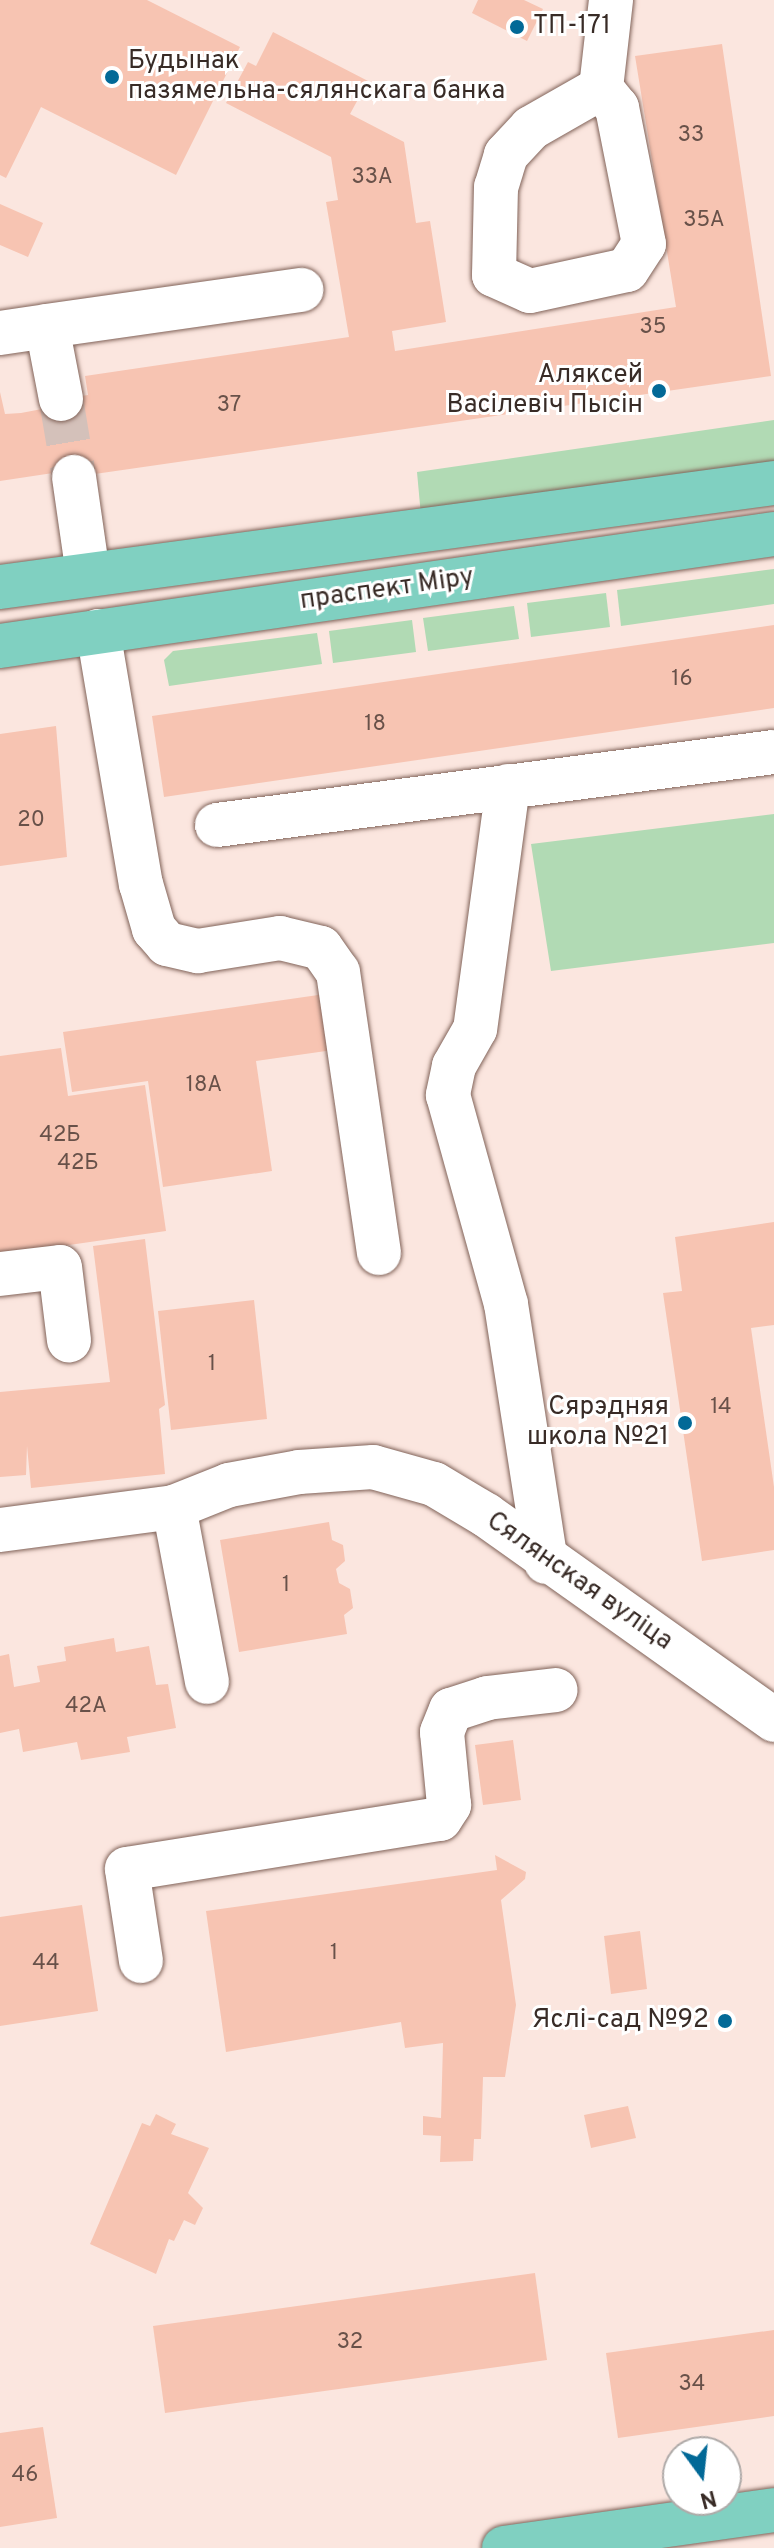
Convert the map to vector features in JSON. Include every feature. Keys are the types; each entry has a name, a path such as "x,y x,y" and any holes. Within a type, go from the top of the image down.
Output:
{"main road":[{"name":"праспект Міру","path":"0,587 774,483"},
{"name":"праспект Міру","path":"0,646 774,534"},
{"path":"504,2548 599,2542 774,2510"}],"lane":[{"path":"601,88 531,128 506,155 496,187 494,275 530,291 627,270 644,244 617,108 601,88 611,0"},
{"path":"0,333 301,290"},
{"path":"47,326 61,399"},
{"path":"74,477 88,574"},
{"path":"98,631 141,884 154,929 167,944 198,951 280,938 321,948 338,972 379,1253"},
{"path":"217,825 774,752"},
{"path":"508,786 475,1029 454,1066 448,1095 506,1304 546,1562"},
{"path":"0,1274 60,1267 69,1340"},
{"name":"Сялянская вуліца","path":"174,1507 229,1485 373,1467 434,1484 486,1515 546,1562 774,1720"},
{"path":"0,1530 174,1507 207,1682"},
{"path":"141,1961 127,1869 440,1819 449,1805 442,1732 451,1710 487,1698 556,1690"}],"green space":[{"path":"774,420 774,466 421,516 417,472"},
{"path":"774,569 774,604 621,626 617,590"},
{"path":"606,593 610,627 531,637 527,603"},
{"path":"514,606 519,639 428,651 423,618"},
{"path":"412,620 416,652 333,663 329,631"},
{"path":"317,633 322,664 169,686 164,660 173,651"},
{"path":"774,814 774,943 551,971 531,844"}],"building":[{"name":"Будынак пазямельна-сялянскага банка","path":"0,0 147,0 240,47 176,175 41,107 6,178 0,175"},
{"name":"ТП-171","path":"478,0 524,0 543,9 527,41 472,13"},
{"path":"273,32 368,81 350,114 404,142 416,223 430,221 446,322 392,331 395,351 676,307 635,56 722,44 771,376 54,480 53,473 0,481 0,392 5,414 21,413 42,409 41,402 88,395 85,376 349,337 326,202 338,200 331,157 226,103 248,62 256,66"},
{"path":"0,204 43,223 28,257 0,245"},
{"path":"774,625 774,708 164,797 152,716"},
{"path":"56,726 67,857 0,866 0,734"},
{"path":"325,994 333,1050 256,1061 272,1171 163,1187 148,1081 72,1092 63,1032"},
{"path":"61,1048 68,1096 145,1085 166,1231 0,1255 0,1056"},
{"path":"774,1222 774,1325 751,1328 774,1487 774,1550 702,1561 663,1293 682,1291 675,1237"},
{"path":"145,1239 165,1405 159,1409 165,1474 31,1488 27,1446 26,1475 0,1477 0,1392 110,1382 93,1246"},
{"path":"254,1300 267,1419 171,1430 158,1311"},
{"path":"329,1522 332,1540 343,1545 345,1561 336,1569 339,1583 350,1589 353,1608 344,1615 347,1634 239,1652 220,1540"},
{"path":"114,1638 116,1652 149,1646 156,1685 168,1684 176,1728 127,1737 130,1752 81,1760 77,1742 23,1752 19,1729 0,1733 0,1656 9,1654 14,1687 40,1682 37,1666 66,1661 64,1647"},
{"path":"513,1740 521,1800 483,1805 475,1745"},
{"path":"495,1855 526,1872 525,1879 501,1900 516,2005 505,2077 483,2077 481,2139 474,2139 473,2161 440,2162 441,2136 423,2135 423,2116 441,2118 443,2043 405,2048 401,2022 226,2052 206,1911 497,1870"},
{"path":"82,1905 98,2011 0,2026 0,1917"},
{"path":"640,1931 647,1989 611,1994 604,1936"},
{"path":"628,2106 636,2138 591,2148 584,2115"},
{"path":"156,2114 176,2124 171,2134 209,2148 188,2193 203,2208 195,2225 184,2220 174,2241 169,2239 156,2274 90,2244 142,2123 150,2126"},
{"path":"535,2273 547,2360 165,2413 153,2326"},
{"path":"774,2330 774,2416 618,2438 606,2353"},
{"path":"43,2427 57,2518 0,2527 0,2433"}],"tunnel":[{"path":"61,399 74,477"}],"place":[{"name":"ТП-171","path":"517,27"},
{"name":"Будынак пазямельна-сялянскага банка","path":"112,77"},
{"name":"Аляксей Васілевіч Пысін","path":"659,391"},
{"name":"Сярэдняя школа №21","path":"685,1423"},
{"name":"Яслі-сад №92","path":"725,2021"}]}
